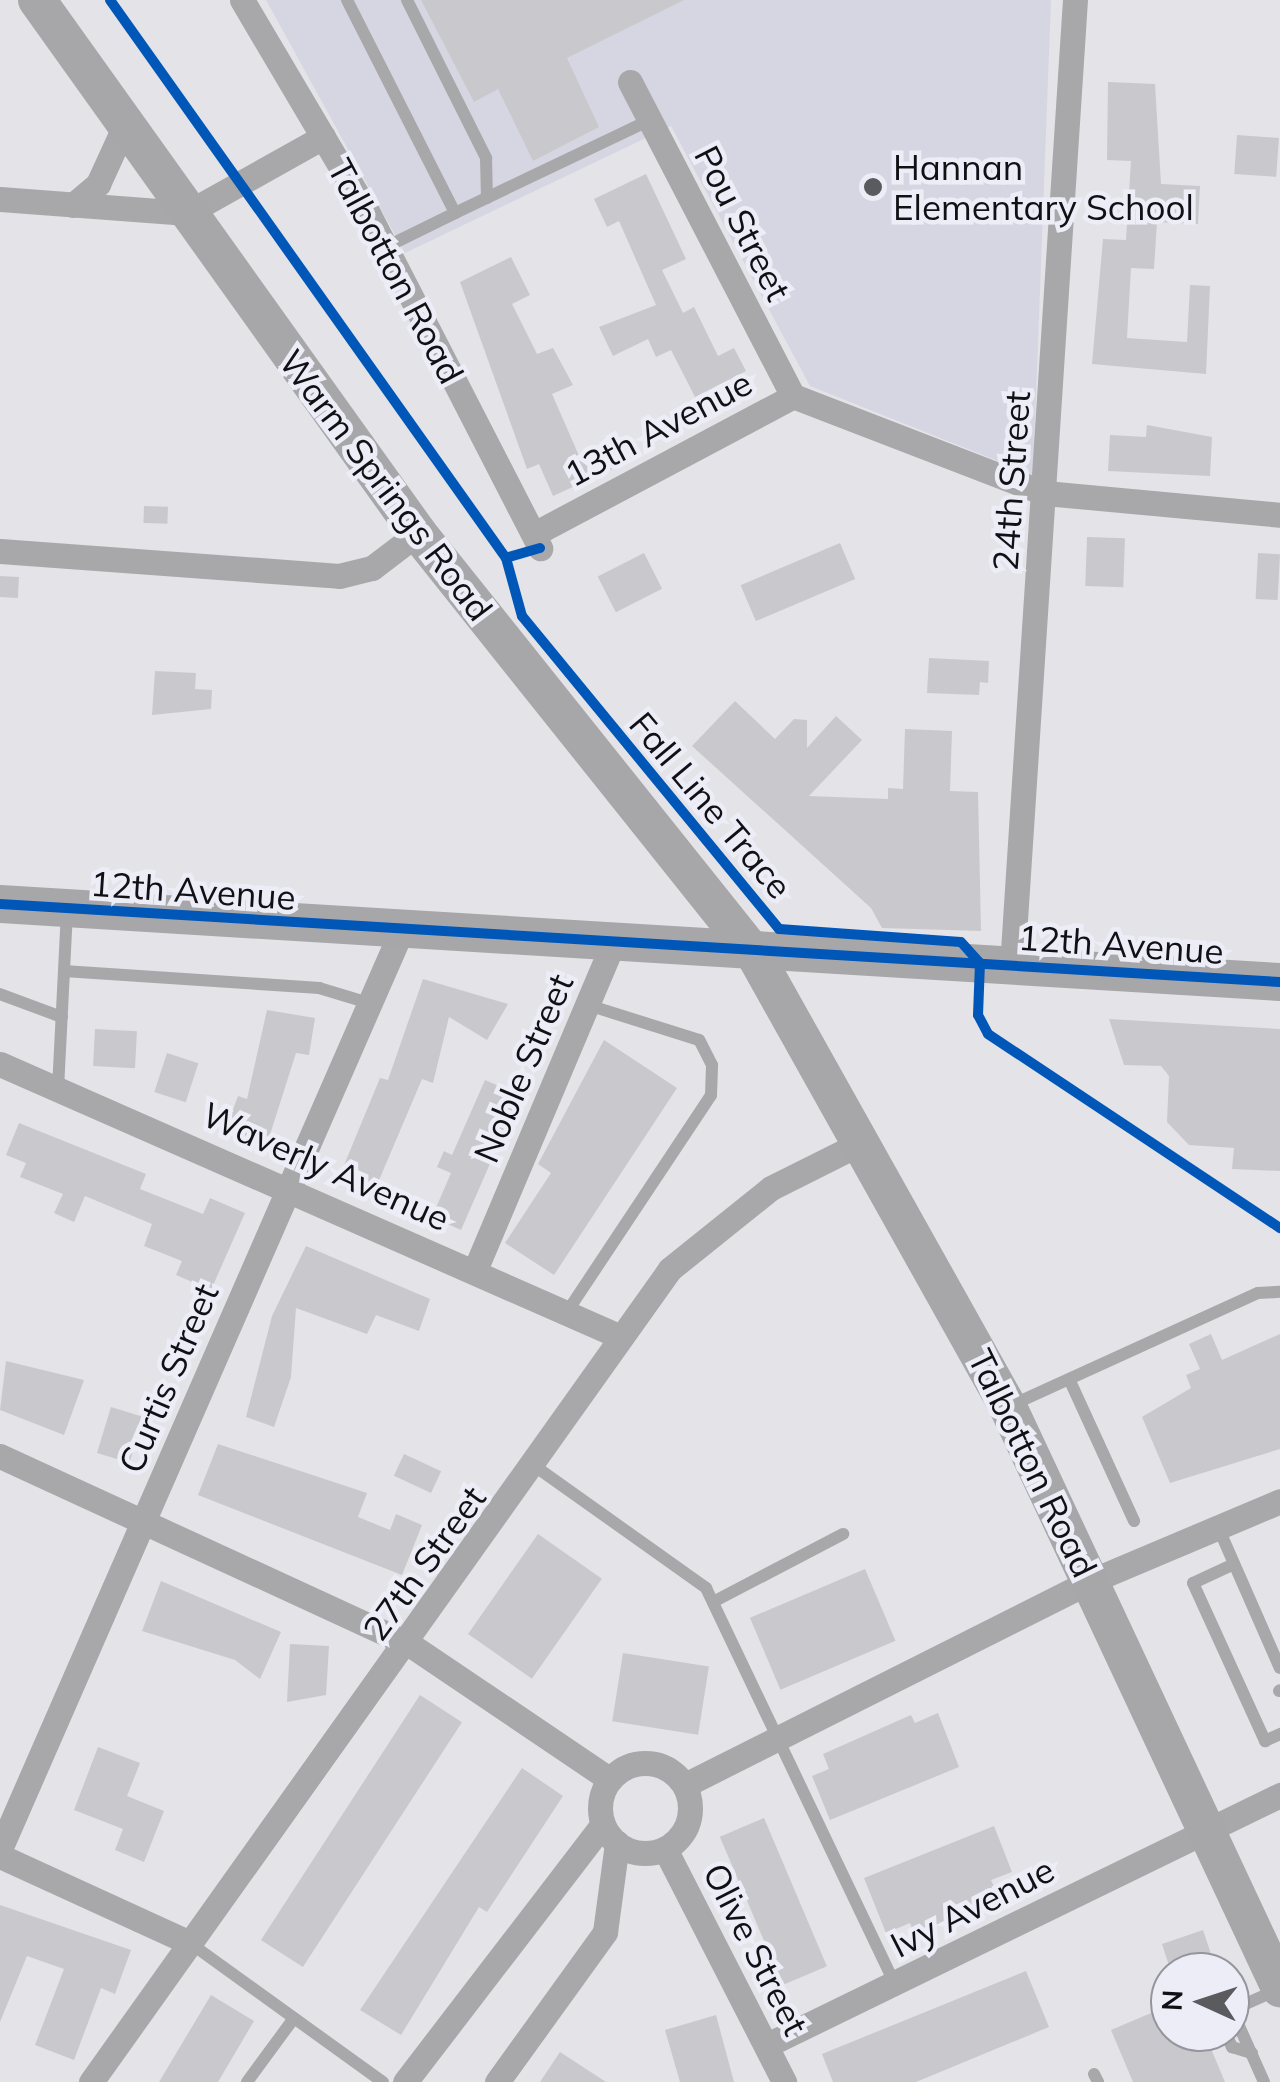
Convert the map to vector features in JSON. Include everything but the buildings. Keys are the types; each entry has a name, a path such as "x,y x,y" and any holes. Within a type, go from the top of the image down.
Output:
{"main road":[{"name":"Warm Springs Road","path":"37,0 418,533 755,954"},
{"name":"12th Avenue","path":"0,904 611,948 1280,982"},
{"name":"Talbotton Road","path":"755,954 1008,1407 1280,1988"}],"street":[{"name":"Talbotton Road","path":"242,0 386,247 537,541"},
{"name":"24th Street","path":"1012,966 1046,492 1075,0"},
{"name":"Pou Street","path":"630,82 794,396"},
{"path":"73,205 98,184 125,125"},
{"path":"0,199 187,214 323,137"},
{"name":"13th Avenue","path":"537,541 794,396 1046,492 1280,515"},
{"path":"0,551 340,576 372,568 418,533"},
{"name":"Curtis Street","path":"0,1852 400,934"},
{"name":"Noble Street","path":"474,1270 611,948"},
{"name":"Waverly Avenue","path":"0,1064 290,1186 621,1338"},
{"name":"27th Street","path":"91,2082 536,1467 621,1338 702,1238 772,1188 863,1142"},
{"path":"0,1456 409,1644 609,1780"},
{"path":"609,1780 649,1762 685,1785 1091,1580 1280,1501"},
{"path":"497,2082 605,1932 609,1780"},
{"name":"Olive Street","path":"664,1849 686,1828 685,1785"},
{"name":"Ivy Avenue","path":"767,2045 1280,1794"},
{"path":"405,2082 610,1834"},
{"name":"Olive Street","path":"610,1834 664,1849 784,2082"},
{"path":"0,1852 190,1943"}],"lane":[{"path":"347,0 455,213"},
{"path":"407,0 486,158 487,198"},
{"path":"386,247 650,120"},
{"path":"58,1089 68,908"},
{"path":"64,970 319,988 370,1003"},
{"path":"0,994 62,1017"},
{"path":"567,1312 711,1095 712,1065 699,1040 588,1004"},
{"path":"1008,1407 1258,1293 1280,1292"},
{"path":"1070,1380 1134,1521"},
{"path":"536,1467 706,1588 895,1984"},
{"path":"1218,1527 1273,1662"},
{"path":"714,1602 843,1534"},
{"path":"1234,1564 1193,1583 1240,1674 1264,1741 1280,1734"},
{"path":"190,1943 383,2082"},
{"path":"1250,2002 1280,1988"},
{"path":"247,2082 294,2018"},
{"path":"1250,2049 1264,2082"}],"shaded area":[{"name":"Hannan Elementary School","path":"266,0 1051,0 1033,475 810,386 671,126 405,253"}],"cycle path":[{"path":"110,0 506,558"},
{"name":"Fall Line Trace","path":"540,548 506,558 522,616 779,929 961,942 980,963 978,1015 988,1034 1280,1228"},
{"path":"0,904 1280,982"}],"place":[{"name":"Hannan Elementary School","path":"873,187"}]}
